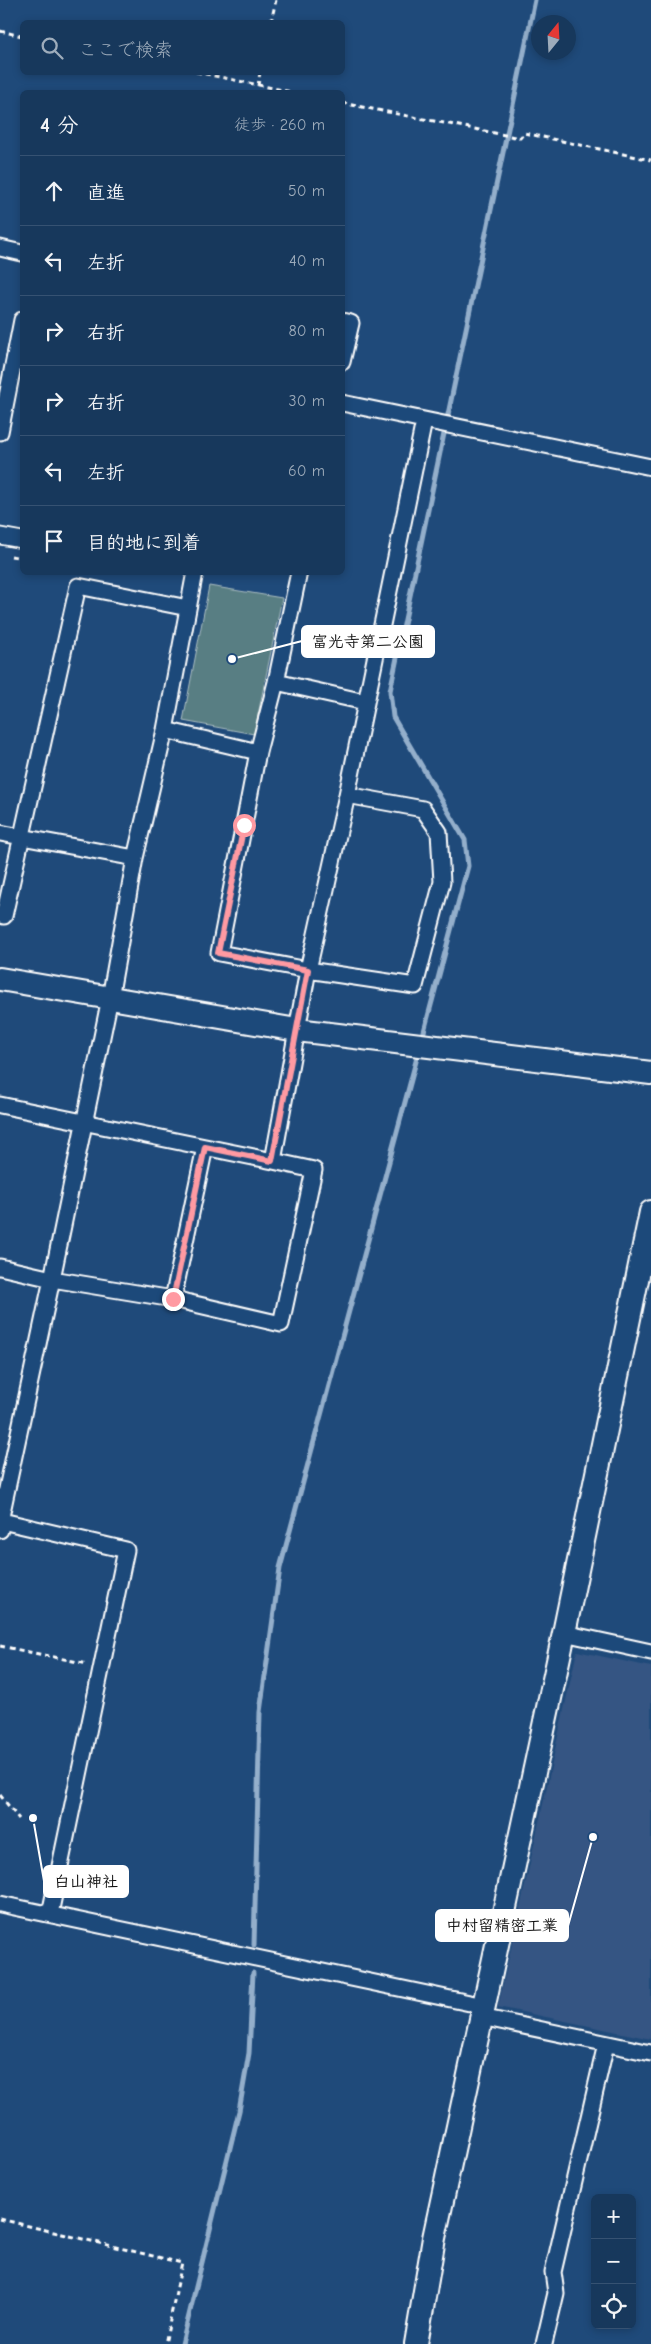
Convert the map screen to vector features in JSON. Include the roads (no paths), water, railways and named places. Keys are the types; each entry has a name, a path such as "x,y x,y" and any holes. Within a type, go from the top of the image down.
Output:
{"street":[{"path":"0,248 20,253"},
{"path":"345,322 351,323 345,349"},
{"path":"0,432 20,330"},
{"path":"345,404 651,467"},
{"path":"272,1161 308,970 347,795 365,702 428,422"},
{"path":"0,536 20,540"},
{"path":"50,1914 126,1550 1,1519 110,998 136,858 165,730 194,575"},
{"path":"298,575 276,682 258,752 218,953 308,970 415,986 442,882 439,832 423,809 347,795"},
{"path":"0,916 4,916 23,837 78,586 188,608"},
{"path":"276,682 365,702"},
{"path":"165,730 258,752"},
{"path":"0,833 136,858"},
{"path":"0,979 297,1030 651,1073"},
{"path":"0,1105 314,1170 281,1324 173,1299 52,1279 0,1267"},
{"path":"173,1299 205,1147"},
{"path":"416,2344 434,2238 564,1633 651,1212"},
{"path":"564,1633 651,1652"},
{"path":"0,1904 483,2012 606,2044 651,2053"},
{"path":"544,2344 556,2293 553,2272 606,2044"}],"waterway":[{"path":"422,1039 468,866 465,840 393,717 390,691 535,0"},
{"path":"254,1945 260,1712 280,1568 419,1050"},
{"path":"182,2344 239,2111 249,2053 253,1973"}],"place":[{"name":"富光寺第二公園","path":"232,659"},
{"name":"白山神社","path":"33,1818"},
{"name":"中村留精密工業","path":"593,1837"}]}
